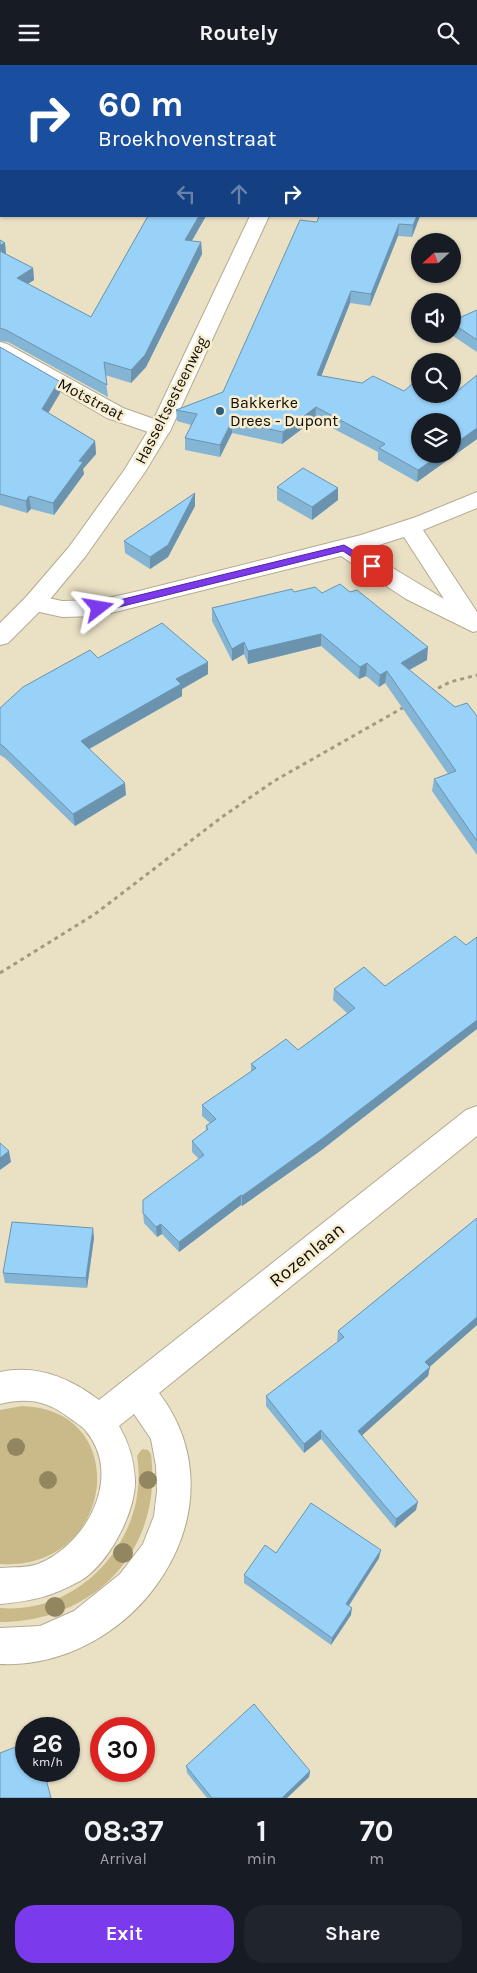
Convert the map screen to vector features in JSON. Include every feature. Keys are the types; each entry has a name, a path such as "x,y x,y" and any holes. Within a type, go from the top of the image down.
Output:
{"street":[{"name":"Hasseltsesteenweg","path":"0,637 34,603 77,552 108,511 160,429 260,217"},
{"name":"Motstraat","path":"0,348 115,413 160,429"},
{"path":"34,603 62,609 99,608 344,548 410,528 477,499"},
{"path":"410,528 475,627"},
{"path":"344,548 414,593 475,627"},
{"name":"Rozenlaan","path":"99,1421 477,1119"},
{"path":"0,1388 32,1386 57,1391 81,1403 99,1421 113,1447 119,1478 114,1508 100,1538 78,1563 49,1580 17,1588 0,1587"},
{"path":"0,1646 24,1646 52,1640 101,1613 124,1595 140,1577 164,1540 174,1505 174,1477 169,1441 155,1414 137,1391"}],"path":[{"path":"425,696 450,682 477,675"},
{"path":"0,973 95,914 222,817 274,781 408,705"}],"shaded area":[{"path":"22,1406 58,1414 82,1433 95,1459 96,1489 87,1518 68,1543 39,1560 0,1564 0,1410"},
{"path":"142,1449 148,1450 151,1454 152,1488 146,1520 134,1549 116,1574 93,1594 65,1609 34,1619 0,1622 0,1608 30,1607 58,1598 83,1584 105,1564 121,1541 133,1514 138,1485 137,1456"}],"building":[{"path":"147,217 198,217 185,240 201,242 145,355 131,370 104,362 107,385 0,328 0,251 33,268 17,278 91,317"},
{"path":"319,217 417,217 413,225 399,224 371,294 351,291 317,375 362,383 373,376 404,391 411,385 411,403 461,403 461,388 477,375 477,428 461,440 461,413 411,413 411,463 428,463 418,470 379,448 385,444 316,407 283,432 232,421 220,445 185,438 197,414 176,410 223,392 300,220 317,222"},
{"path":"477,310 477,340 461,329 461,317"},
{"path":"0,347 59,381 42,409 95,441 79,461 83,462 53,503 29,496 26,501 0,494"},
{"path":"303,468 338,488 312,507 277,487"},
{"path":"195,493 168,545 150,557 124,541"},
{"path":"340,584 350,592 357,590 428,647 401,663 455,707 467,703 477,716 477,841 434,779 456,771 387,671 380,675 367,663 360,667 321,634 248,651 244,642 232,649 212,608 292,589 294,592 315,587 322,593"},
{"path":"162,623 208,662 176,679 181,684 81,741 125,783 73,814 0,744 0,708 23,687 90,650 98,658"},
{"path":"455,936 466,945 477,937 477,1020 323,1138 241,1195 179,1242 161,1224 156,1227 143,1213 143,1200 204,1155 192,1141 208,1129 206,1126 216,1119 202,1105 256,1068 251,1064 286,1039 298,1050 355,1008 334,989 364,967 385,986"},
{"path":"0,1143 9,1151 0,1158"},
{"path":"477,1218 477,1317 425,1362 430,1367 358,1431 418,1502 396,1519 321,1430 304,1444 266,1396 344,1337 338,1331"},
{"path":"12,1222 93,1228 86,1278 3,1273"},
{"path":"311,1503 381,1550 346,1604 352,1608 332,1638 244,1575 265,1545 276,1553"},
{"path":"254,1704 310,1771 282,1798 212,1798 186,1766"},
{"path":"15,1747 15,1782 47,1782 51,1798 0,1798 0,1753"}],"place":[{"name":"Bakkerke Drees - Dupont","path":"220,411"}],"route":[{"path":"99,608 344,548 372,566"}]}
